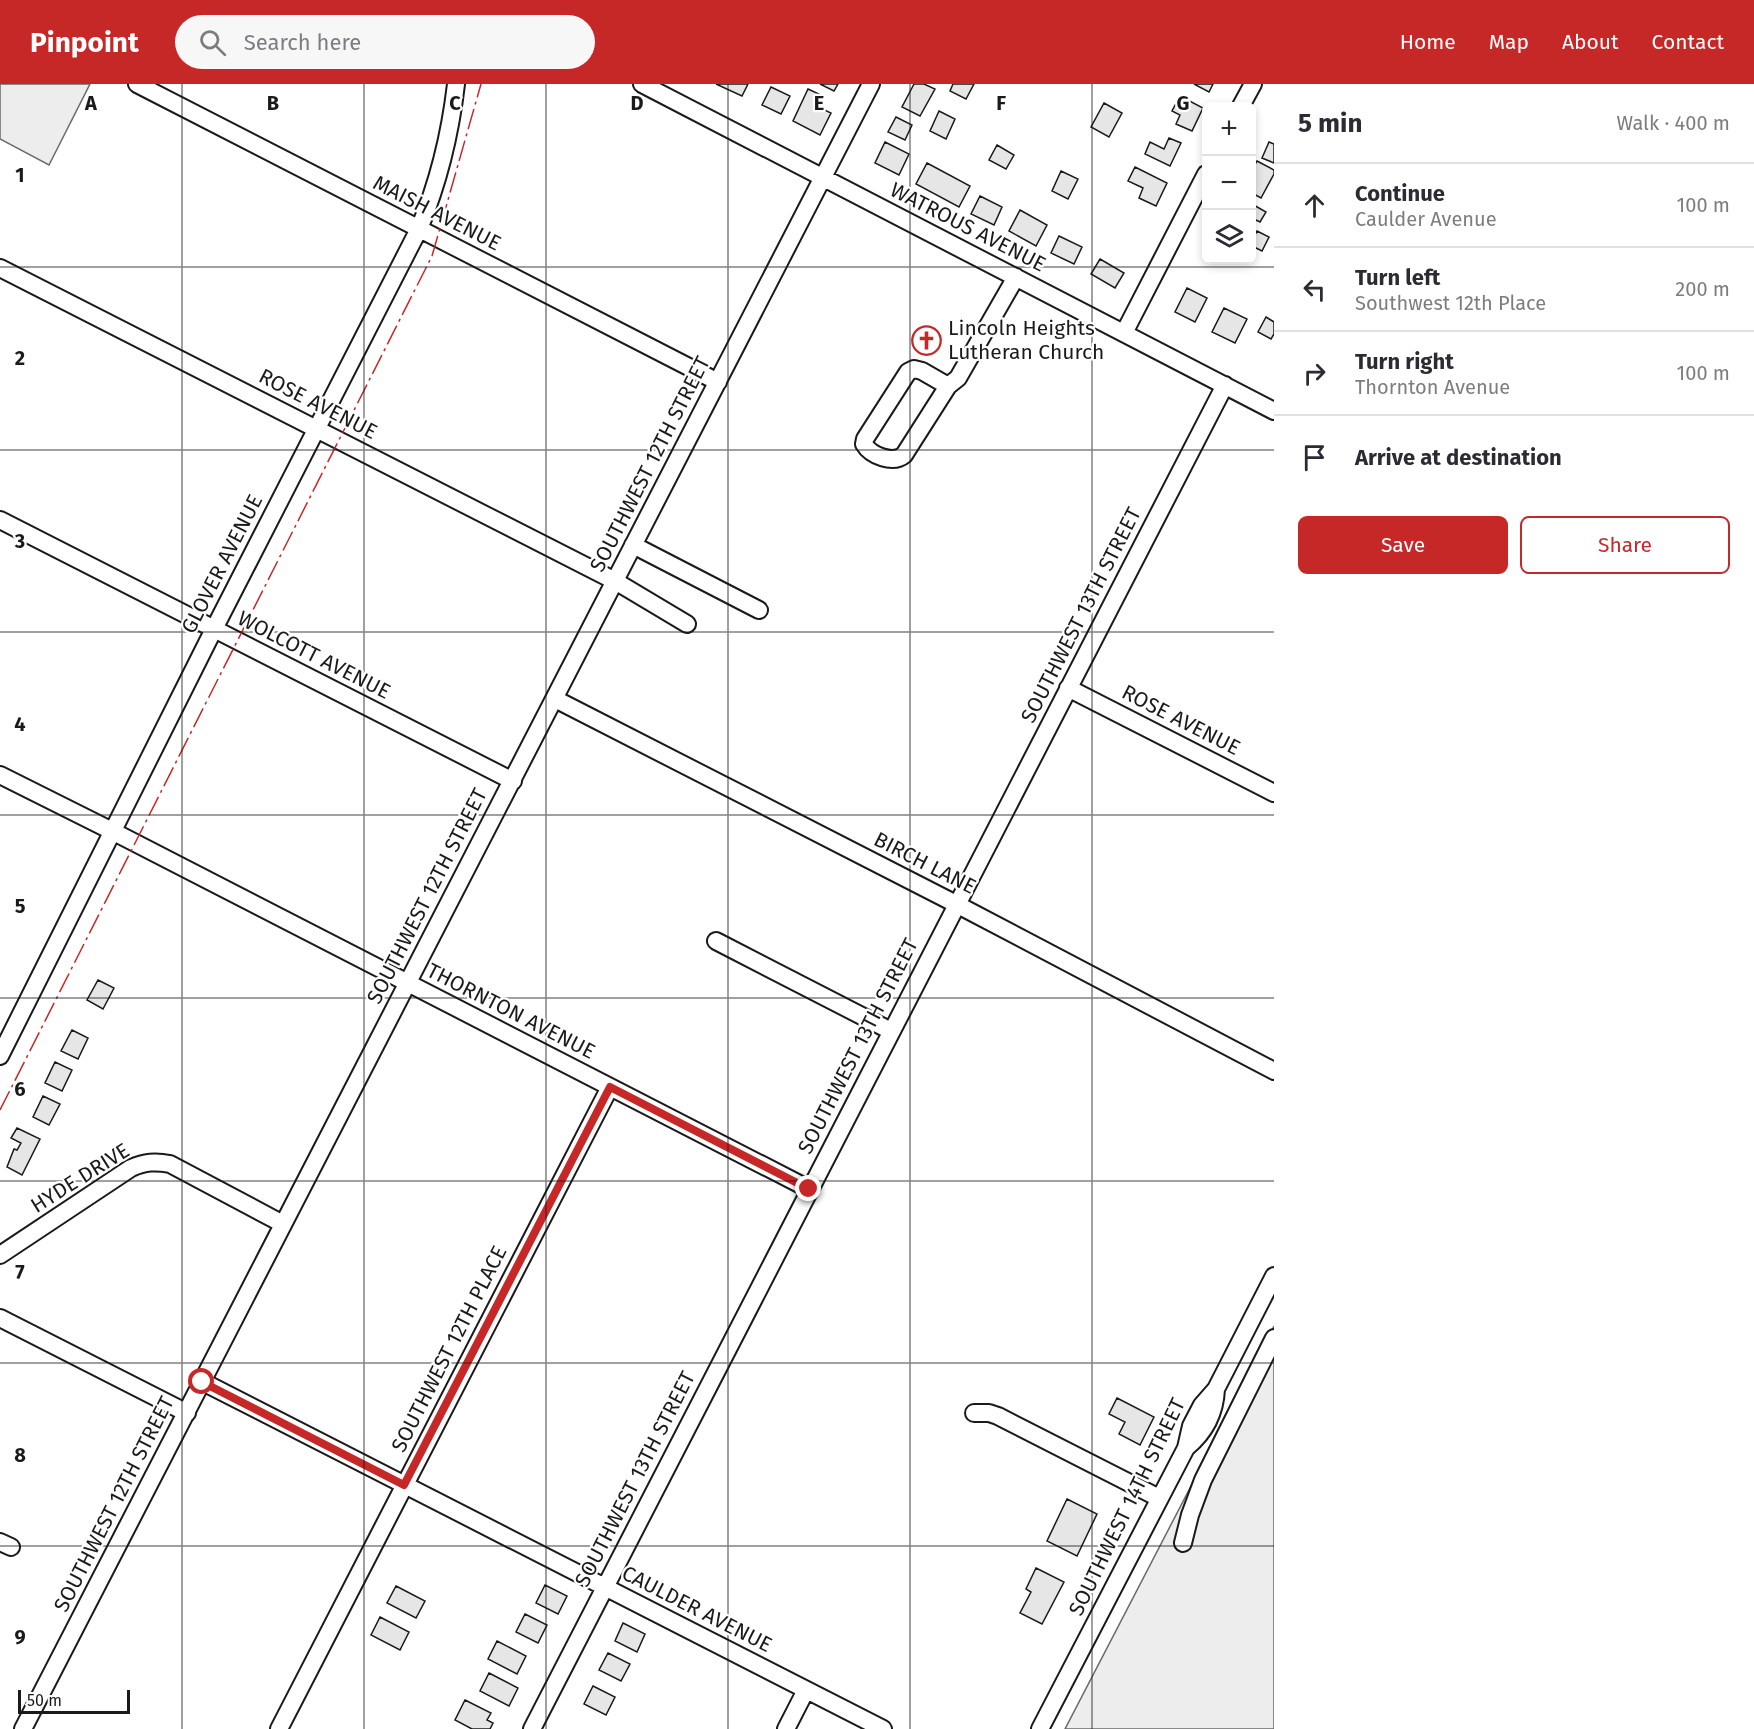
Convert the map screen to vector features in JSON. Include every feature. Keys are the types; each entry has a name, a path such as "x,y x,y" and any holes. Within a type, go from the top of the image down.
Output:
{"street":[{"name":"MAISH AVENUE","path":"137,84 718,382"},
{"name":"GLOVER AVENUE","path":"0,1056 214,629 419,229 435,191 448,142 456,84"},
{"name":"WATROUS AVENUE","path":"642,84 1274,411"},
{"name":"SOUTHWEST 12TH STREET","path":"23,1729 871,84"},
{"path":"1243,102 1253,84"},
{"path":"1124,333 1202,182"},
{"name":"ROSE AVENUE","path":"0,268 615,581 687,624"},
{"path":"948,386 922,371 914,369 908,372 865,439 864,444 867,449 891,460 898,460 904,455 948,386 958,378 1016,277"},
{"name":"SOUTHWEST 13TH STREET","path":"532,1729 1225,385"},
{"name":"WOLCOTT AVENUE","path":"0,520 513,781"},
{"path":"633,545 759,610"},
{"name":"ROSE AVENUE","path":"1068,688 1274,793"},
{"name":"BIRCH LANE","path":"555,699 956,904 1274,1071"},
{"name":"THORNTON AVENUE","path":"0,775 809,1189"},
{"path":"716,941 891,1031"},
{"name":"SOUTHWEST 12TH PLACE","path":"279,1729 610,1087"},
{"name":"HYDE DRIVE","path":"0,1256 143,1162 157,1161 170,1164 283,1224"},
{"name":"SOUTHWEST 14TH STREET","path":"1040,1729 1186,1448 1191,1426 1202,1405 1216,1389 1274,1276"},
{"path":"0,1318 187,1413"},
{"path":"1183,1543 1190,1515 1203,1480 1274,1338"},
{"name":"CAULDER AVENUE","path":"202,1382 883,1729"},
{"path":"974,1413 989,1413 998,1416 1159,1498"},
{"path":"786,1729 806,1690"}],"shaded area":[{"path":"0,84 90,84 49,165 0,139"},
{"path":"1274,1326 1274,1729 1065,1729"}],"building":[{"path":"716,84 748,84 742,96"},
{"path":"820,84 838,84 834,91"},
{"path":"914,84 924,84 935,89 920,116 902,107"},
{"path":"953,84 974,84 966,99 950,91"},
{"path":"1194,84 1213,84 1209,92"},
{"path":"771,87 790,96 781,114 762,105"},
{"path":"808,89 819,94 814,105 831,113 820,135 793,121"},
{"path":"1180,96 1202,107 1192,131 1176,124 1180,115 1172,111"},
{"path":"1104,103 1122,113 1109,137 1091,127"},
{"path":"939,111 955,119 946,139 930,131"},
{"path":"896,117 912,125 905,140 888,132"},
{"path":"1169,138 1181,143 1170,166 1145,154 1150,142 1164,149"},
{"path":"885,142 909,154 899,175 875,163"},
{"path":"1269,142 1274,144 1274,163 1262,158"},
{"path":"997,145 1014,155 1006,169 989,160"},
{"path":"1257,161 1274,170 1261,198 1256,195"},
{"path":"927,163 970,186 959,207 916,184"},
{"path":"1135,167 1167,183 1156,206 1139,198 1143,188 1128,181"},
{"path":"1061,171 1078,179 1068,199 1052,191"},
{"path":"980,196 1002,207 994,225 971,214"},
{"path":"1256,206 1266,212 1260,222 1256,220"},
{"path":"1020,210 1047,225 1036,246 1009,231"},
{"path":"1257,231 1269,237 1262,251 1256,248"},
{"path":"1059,236 1082,247 1074,264 1051,253"},
{"path":"1100,259 1124,273 1115,288 1091,274"},
{"path":"1187,288 1207,298 1195,322 1175,312"},
{"path":"1224,308 1247,319 1235,343 1212,332"},
{"path":"1266,317 1274,322 1274,334 1271,339 1258,332"},
{"path":"98,980 114,988 103,1009 87,1000"},
{"path":"72,1030 88,1038 78,1059 61,1051"},
{"path":"55,1062 72,1070 62,1091 45,1083"},
{"path":"43,1096 60,1104 49,1125 33,1117"},
{"path":"17,1128 40,1139 22,1175 7,1167 14,1149 17,1150 21,1143 11,1138"},
{"path":"1117,1398 1154,1417 1140,1445 1119,1434 1125,1422 1109,1414"},
{"path":"1067,1499 1097,1514 1077,1556 1047,1541"},
{"path":"1036,1568 1064,1582 1042,1624 1020,1613 1031,1592 1026,1589"},
{"path":"545,1585 567,1596 558,1614 536,1603"},
{"path":"396,1586 425,1601 416,1618 387,1603"},
{"path":"525,1614 547,1625 538,1643 516,1632"},
{"path":"380,1617 409,1632 400,1650 371,1635"},
{"path":"623,1623 645,1634 637,1652 615,1641"},
{"path":"497,1641 526,1656 517,1674 488,1659"},
{"path":"608,1653 630,1664 621,1681 599,1670"},
{"path":"489,1673 518,1688 509,1706 480,1691"},
{"path":"593,1686 615,1697 606,1715 584,1704"},
{"path":"465,1700 491,1713 487,1720 493,1723 490,1729 472,1729 455,1720"}],"power":[{"path":"0,1110 432,256 481,84"}],"place":[{"name":"Lincoln Heights Lutheran Church","path":"927,340"}],"route":[{"path":"202,1382 404,1485 610,1087 809,1189"}]}
